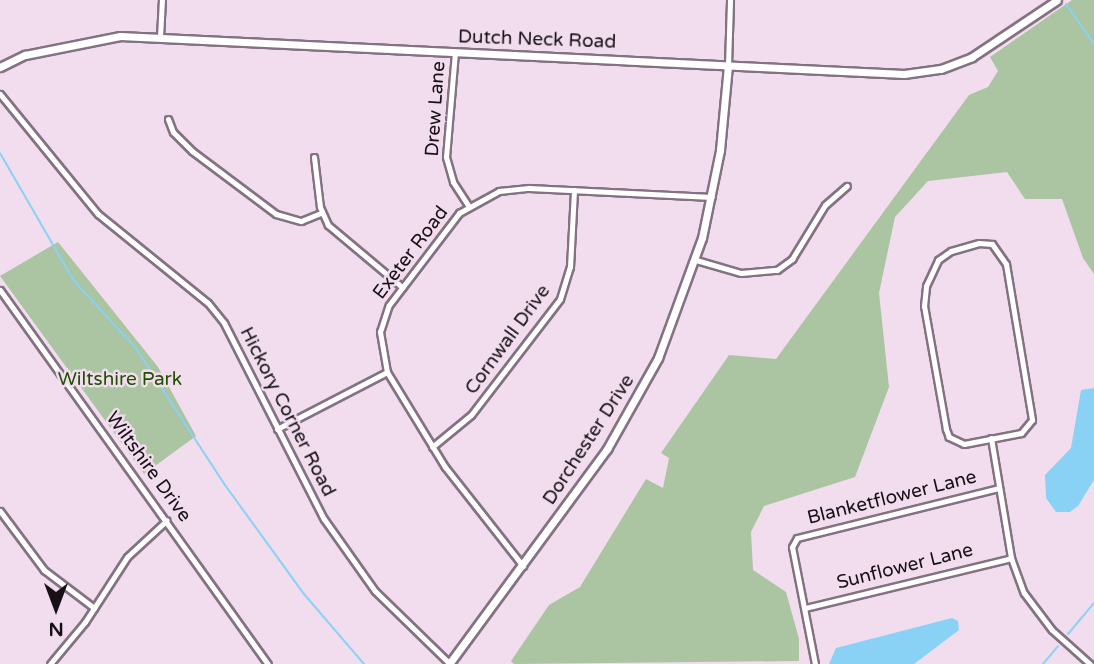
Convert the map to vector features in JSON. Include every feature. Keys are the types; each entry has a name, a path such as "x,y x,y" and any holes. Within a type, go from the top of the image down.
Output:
{"street":[{"path":"160,37 162,0"},
{"name":"Dorchester Drive","path":"449,664 523,566 634,404 668,334 696,260 712,197 728,65 730,0"},
{"name":"Dutch Neck Road","path":"3,64 94,39 160,37 927,72 972,57 1056,0"},
{"name":"Drew Lane","path":"455,52 446,158 453,182 468,205"},
{"name":"Hickory Corner Road","path":"0,94 110,227 218,314 324,519 375,591 449,664"},
{"path":"168,119 173,132 192,151 276,214 301,221 321,213"},
{"path":"314,157 321,213 340,239 402,286"},
{"path":"696,260 741,274 777,270 792,259 825,205 847,186"},
{"name":"Exeter Road","path":"523,566 432,447 387,372 380,332 389,304 468,205 509,189 712,197"},
{"name":"Cornwall Drive","path":"432,447 471,415 560,299 570,267 574,190"},
{"path":"979,243 992,244 1002,252 1006,264 1032,421 1025,431 991,438 964,444 949,437 924,306 926,286 938,260 951,251 979,243"},
{"name":"Wiltshire Drive","path":"0,290 268,664"},
{"path":"277,429 387,372"},
{"path":"991,438 1012,558 1033,607 1090,664"},
{"name":"Blanketflower Lane","path":"815,664 793,547 797,538 999,488"},
{"path":"0,511 50,576 94,608"},
{"path":"50,664 94,608 135,547 167,520"},
{"name":"Sunflower Lane","path":"805,608 1012,558"}],"green space":[{"path":"1072,0 1094,0 1094,274 1083,258 1062,199 1025,199 1007,172 928,181 895,217 879,293 889,387 855,477 764,506 751,532 753,570 786,592 799,639 799,661 514,664 511,661 549,605 580,587 646,479 663,488 669,458 661,453 729,355 776,359 969,95 988,87 998,71 990,57"},
{"name":"Wiltshire Park","path":"58,242 158,367 196,436 144,474 0,276"}],"water":[{"path":"1094,388 1094,480 1078,506 1070,512 1056,512 1046,498 1045,475 1071,448 1081,390"},
{"path":"952,618 958,621 959,630 914,664 829,664 836,648"}],"waterway":[{"path":"1066,4 1094,44"},
{"path":"0,153 74,281 135,347 225,485 304,594 364,664"},
{"path":"1068,634 1094,603"},
{"path":"1043,664 1058,646"}]}
